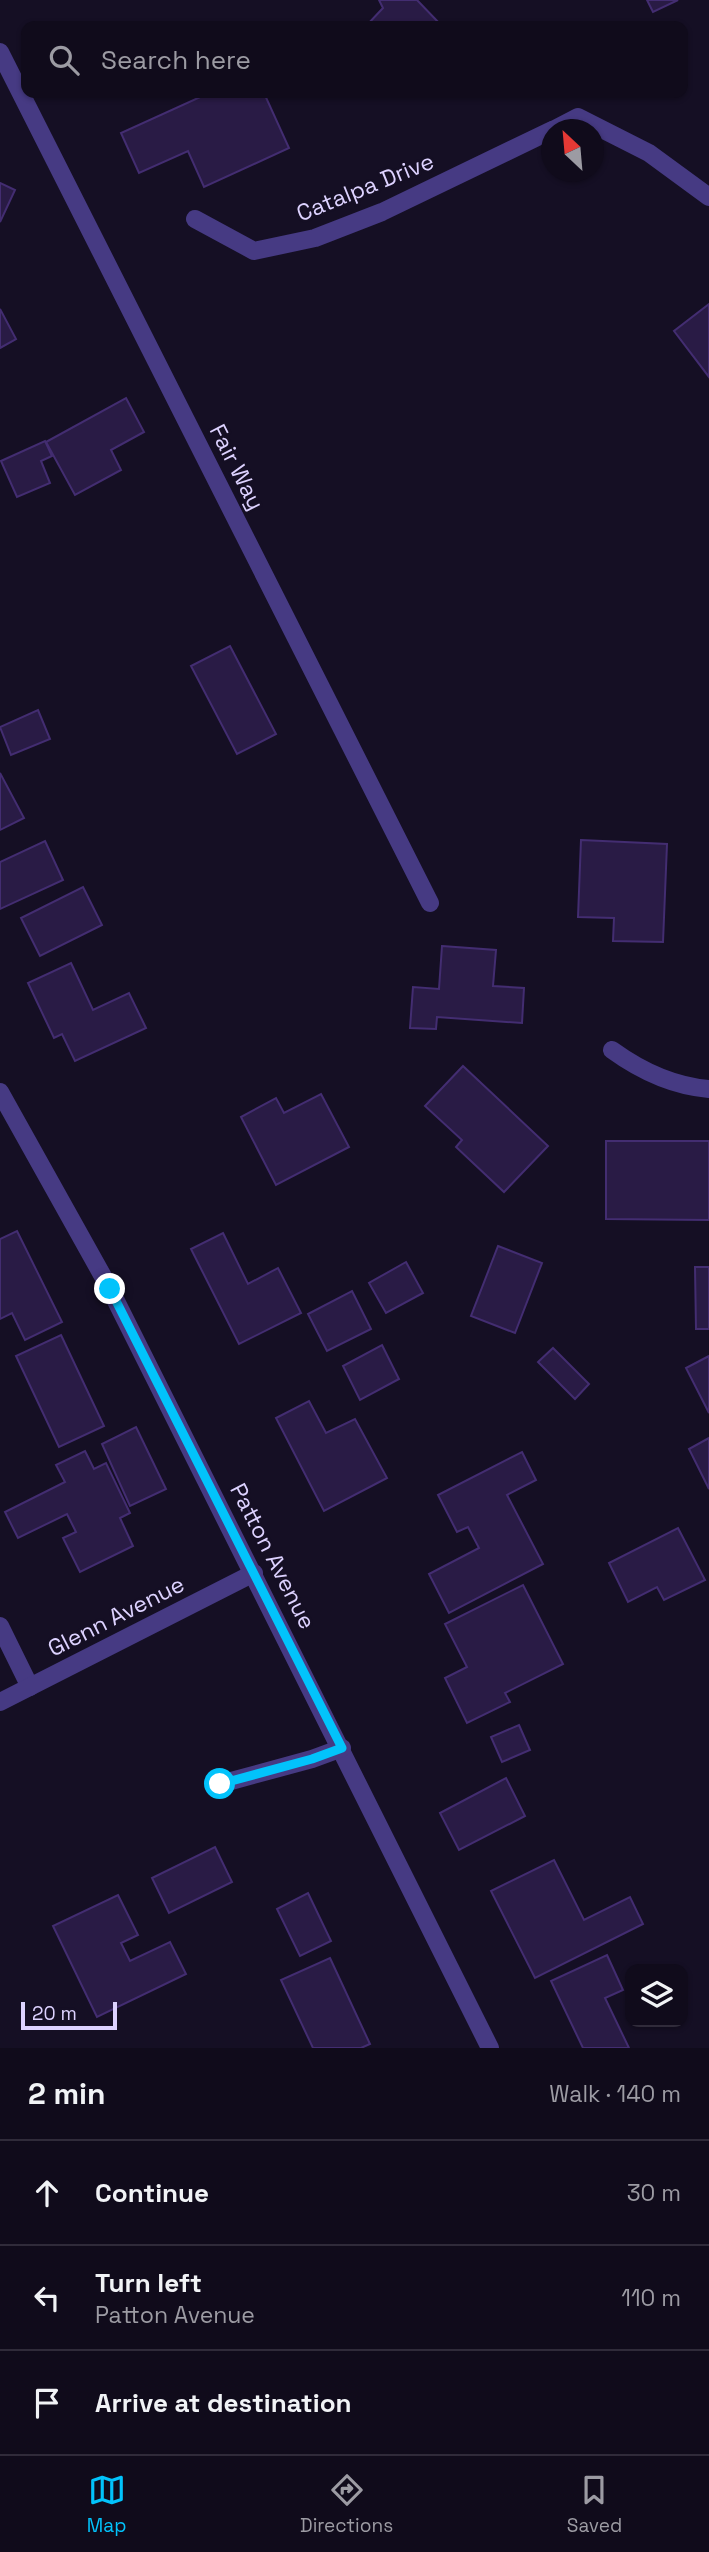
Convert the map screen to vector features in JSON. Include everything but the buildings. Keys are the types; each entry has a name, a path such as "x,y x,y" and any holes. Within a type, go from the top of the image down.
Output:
{"street":[{"name":"Fair Way","path":"0,52 21,94"},
{"name":"Fair Way","path":"23,98 430,903"},
{"name":"Catalpa Drive","path":"604,130 649,153 709,197"},
{"name":"Catalpa Drive","path":"195,219 254,251 315,238 382,212 541,135"},
{"path":"612,1050 653,1074 676,1083 709,1089"},
{"name":"Patton Avenue","path":"0,1091 110,1289 490,2048"},
{"name":"Glenn Avenue","path":"0,1702 254,1573"},
{"path":"0,1626 30,1687"},
{"path":"220,1784 342,1748"}],"route":[{"path":"110,1289 342,1748 220,1784"}]}
